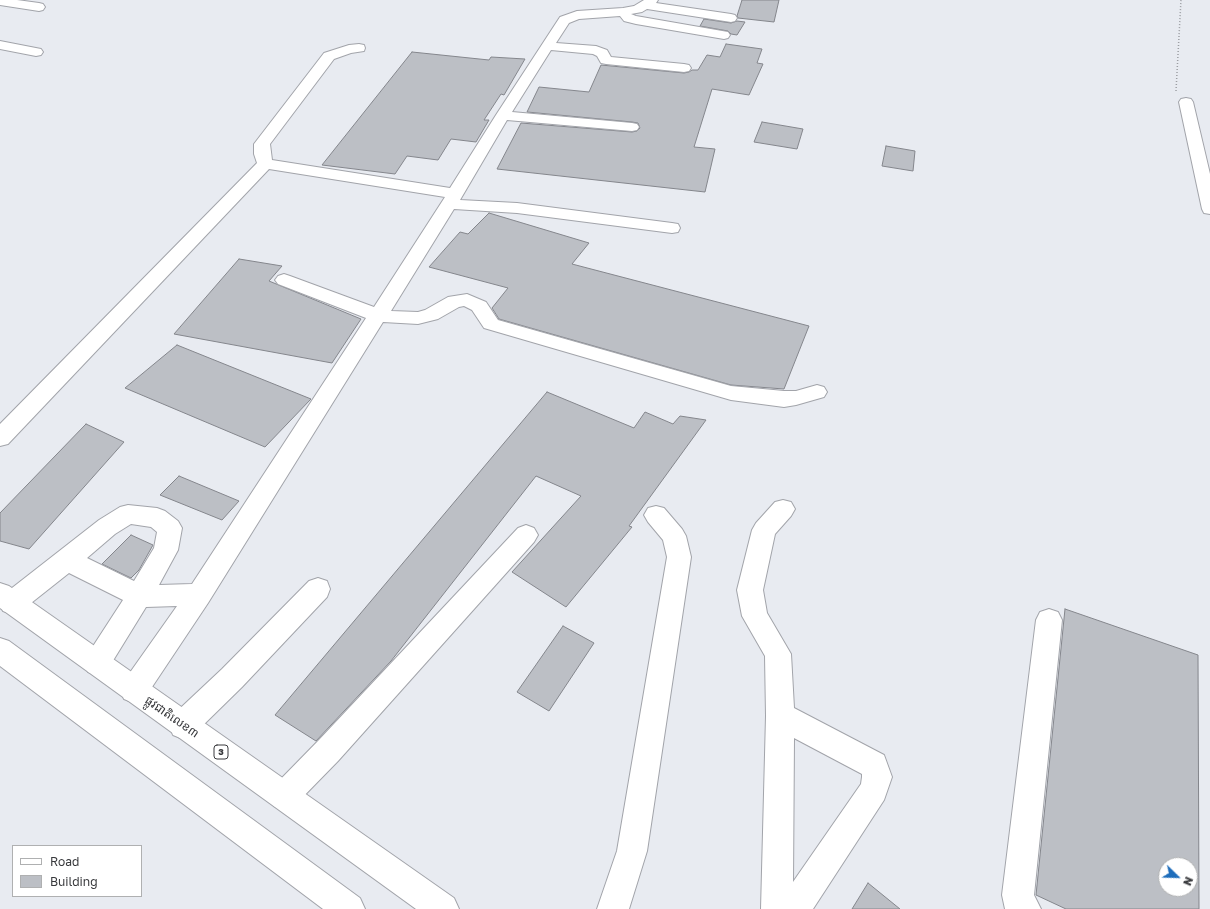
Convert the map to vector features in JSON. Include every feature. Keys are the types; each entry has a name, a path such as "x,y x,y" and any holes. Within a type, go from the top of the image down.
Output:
{"main road":[{"path":"0,1 38,7"},
{"path":"632,6 628,18 724,35"},
{"path":"134,690 199,595 452,199 503,115 564,20 577,15 632,6 731,18"},
{"path":"0,45 36,52"},
{"path":"547,46 596,50 602,53 606,60 684,68"},
{"path":"265,164 262,154 262,144 329,56 349,49 359,48"},
{"path":"1181,97 1210,209"},
{"path":"503,115 632,127"},
{"path":"265,164 452,199 672,228"},
{"path":"0,438 265,164"},
{"path":"284,280 377,315 400,318 418,318 431,315 455,301 467,300 478,306 491,324 731,393 784,399 796,398 817,392"},
{"path":"777,909 780,716 778,654 755,616 750,590 764,530 783,509"},
{"path":"6,598 67,560 107,527 128,514 157,518 170,528 166,550 97,663"},
{"path":"613,909 632,851 679,556 674,536 656,515"},
{"path":"284,796 328,751 526,535"},
{"path":"67,560 139,596 199,595"},
{"path":"183,725 232,678 318,589"},
{"name":"ផ្លូវជាតិលេខ៣","path":"6,598 443,909"},
{"path":"1025,909 1020,906 1018,895 1049,620"},
{"path":"0,650 350,909"},
{"path":"780,716 874,765 877,777 874,790 794,909"}],"path":[{"path":"1181,0 1181,97"}],"building":[{"path":"742,0 779,0 774,22 738,18 737,16"},
{"path":"704,19 731,23 737,21 745,22 737,35 731,34 728,31 700,26"},
{"path":"726,44 762,49 757,63 763,64 749,95 712,89 694,147 715,149 705,192 497,169 521,123 632,132 637,131 640,128 638,123 632,122 527,112 539,87 589,92 601,65 684,73 692,70 698,70 707,55 720,57"},
{"path":"412,52 489,60 491,57 525,59 504,95 501,94 484,120 489,120 476,142 451,139 438,160 407,156 395,174 322,165"},
{"path":"762,122 803,129 797,149 754,142"},
{"path":"886,146 915,151 913,171 882,166"},
{"path":"489,213 589,243 572,264 809,326 784,389 731,385 499,319 492,308 508,288 429,267 460,232 468,234"},
{"path":"239,259 282,266 269,281 361,319 332,363 174,334"},
{"path":"177,345 311,399 265,447 125,388"},
{"path":"547,392 634,428 645,412 673,424 680,416 706,420 629,526 632,527 566,607 512,572 581,496 536,476 391,661 316,741 275,715"},
{"path":"86,424 124,442 29,549 0,541 0,513"},
{"path":"179,476 239,501 222,520 160,495"},
{"path":"131,535 153,545 139,570 131,578 102,564"},
{"path":"1065,609 1198,655 1199,909 1066,909 1036,895"},
{"path":"563,626 594,643 549,711 517,692"},
{"path":"868,883 900,909 852,909"}]}
